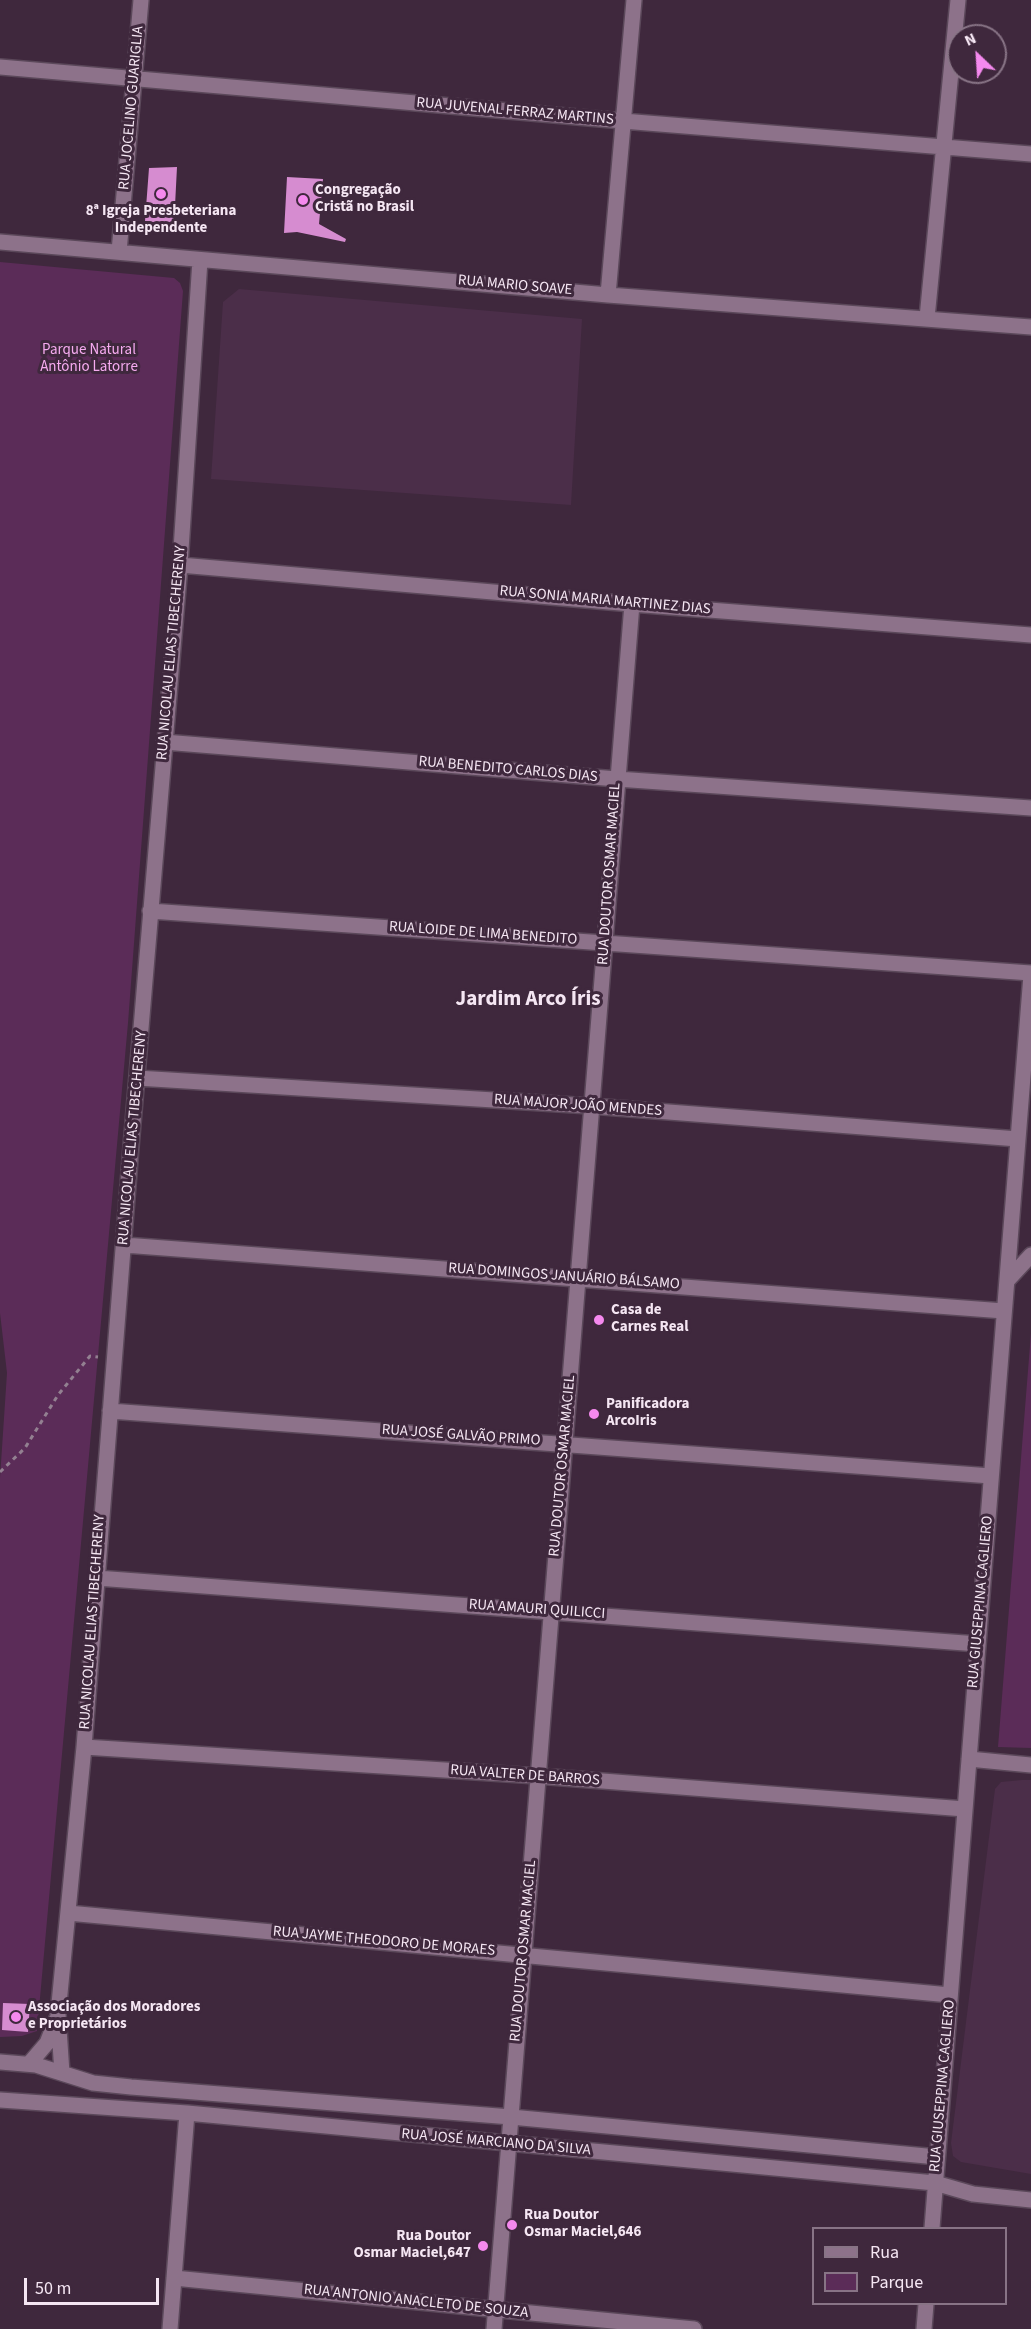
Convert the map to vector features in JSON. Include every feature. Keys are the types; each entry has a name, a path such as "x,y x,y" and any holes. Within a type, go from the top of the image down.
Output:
{"street":[{"name":"RUA JOCELINO GUARIGLIA","path":"119,252 141,0"},
{"path":"608,295 634,0"},
{"path":"927,318 958,0"},
{"name":"RUA JUVENAL FERRAZ MARTINS","path":"0,67 1031,154"},
{"name":"RUA MARIO SOAVE","path":"0,242 608,295 1031,327"},
{"name":"RUA NICOLAU ELIAS TIBECHERENY","path":"62,2073 58,2014 84,1747 150,911 180,565 200,260"},
{"name":"RUA SONIA MARIA MARTINEZ DIAS","path":"180,565 632,604 1031,635"},
{"name":"RUA DOUTOR OSMAR MACIEL","path":"494,2329 632,604"},
{"name":"RUA BENEDITO CARLOS DIAS","path":"164,742 617,779 1031,808"},
{"name":"RUA LOIDE DE LIMA BENEDITO","path":"150,911 1031,974"},
{"name":"RUA GIUSEPPINA CAGLIERO","path":"932,2227 1031,974"},
{"name":"RUA MAJOR JOÃO MENDES","path":"137,1078 591,1106 1018,1139"},
{"name":"RUA DOMINGOS JANUÁRIO BÁLSAMO","path":"124,1245 1004,1311"},
{"path":"1007,1281 1031,1255"},
{"name":"RUA JOSÉ GALVÃO PRIMO","path":"110,1411 991,1476"},
{"name":"RUA AMAURI QUILICCI","path":"97,1578 978,1644"},
{"name":"RUA VALTER DE BARROS","path":"84,1747 538,1776 965,1809"},
{"path":"969,1759 1031,1765"},
{"name":"RUA JAYME THEODORO DE MORAES","path":"68,1913 950,1995"},
{"name":"RUA NICOLAU ELIAS TIBECHERENY","path":"29,2064 47,2043 58,2014"},
{"name":"RUA JOSÉ MARCIANO DA SILVA","path":"0,2062 29,2064 93,2083 122,2086 511,2117 937,2157"},
{"path":"0,2108 8,2101"},
{"name":"RUA JOSÉ MARCIANO DA SILVA","path":"8,2101 187,2113 935,2183 973,2194 1031,2200"},
{"path":"170,2329 187,2113"},
{"name":"RUA ANTONIO ANACLETO DE SOUZA","path":"174,2278 694,2329"},
{"path":"924,2329 926,2305"}],"path":[{"path":"0,1472 25,1448 58,1395 90,1356 114,1358"}],"shaded area":[{"path":"239,289 582,319 571,505 211,479 223,302"},
{"path":"1031,1780 1031,2174 961,2162 953,2156 951,2143 995,1789 1001,1782"}],"green space":[{"name":"Parque Natural Antônio Latorre","path":"0,262 174,278 180,283 183,291 128,1023 37,2031 22,2036 0,2037 0,1478 7,1373 0,1313"},
{"path":"1031,1333 1031,1748 998,1747"}],"building":[{"name":"8ª Igreja Presbeteriana Independente","path":"177,167 174,225 145,221 149,168"},
{"name":"Congregação Cristã no Brasil","path":"287,177 323,179 319,224 346,239 345,242 297,232 284,233"},
{"name":"Associação dos Moradores e Proprietários","path":"3,2003 30,2004 28,2032 2,2030"}],"place":[{"name":"8ª Igreja Presbeteriana Independente","path":"161,194"},
{"name":"Congregação Cristã no Brasil","path":"303,200"},
{"name":"Casa de Carnes Real","path":"599,1320"},
{"name":"Panificadora ArcoIris","path":"594,1414"},
{"name":"Associação dos Moradores e Proprietários","path":"16,2017"},
{"name":"Rua Doutor Osmar Maciel,646","path":"512,2225"},
{"name":"Rua Doutor Osmar Maciel,647","path":"483,2246"}],"district":[{"name":"Jardim Arco Íris","path":"528,1000"}]}
